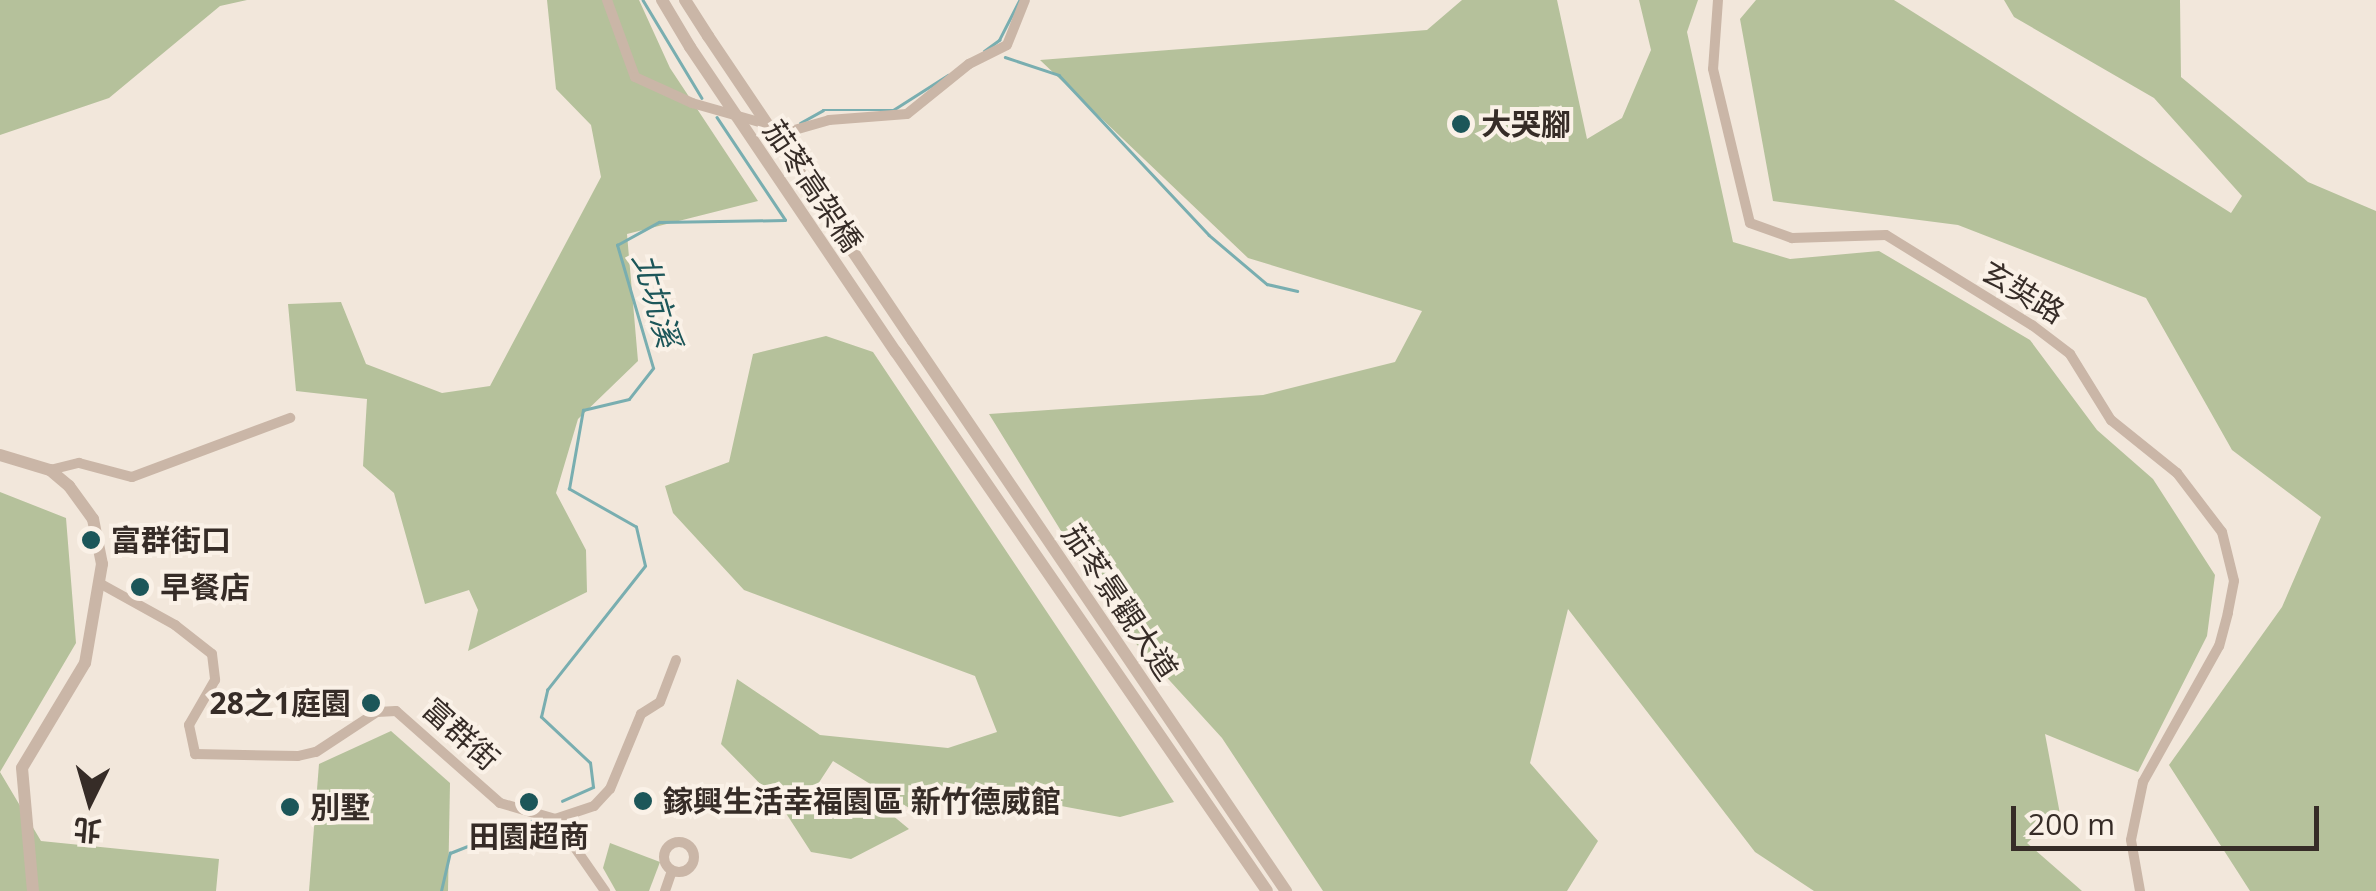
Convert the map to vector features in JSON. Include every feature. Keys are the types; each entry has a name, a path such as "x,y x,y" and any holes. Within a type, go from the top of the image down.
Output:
{"street":[{"path":"607,0 635,76 647,86 790,131 829,120 887,119 927,103 959,72 1007,45 1026,0"},
{"name":"茄苳高架橋","path":"662,0 690,48 896,352"},
{"name":"茄苳高架橋","path":"685,0 912,341"},
{"name":"玄奘路","path":"1718,0 1713,69 1750,223 1779,236 1886,235 2032,325 2069,352 2111,420 2177,473 2222,532 2234,581 2228,613 2219,646 2143,782 2131,840 2140,891"},
{"name":"茄苳景觀大道","path":"912,341 1286,891"},
{"name":"茄苳景觀大道","path":"896,352 1267,891"},
{"path":"50,470 79,463 132,477 290,418"},
{"path":"0,454 50,470 93,519 101,584 84,663 22,768 33,891"},
{"name":"富群街","path":"101,584 188,632 212,654 214,680 189,725 195,754 298,756 387,709 404,714 500,803 556,819"},
{"path":"605,891 556,819 594,806 610,789 641,714 660,702 676,660"},
{"path":"665,891 672,872"}],"green space":[{"path":"0,0 247,0 220,6 109,98 0,135"},
{"path":"547,0 639,0 670,68 758,201 627,234 638,361 578,419 556,493 586,550 587,592 468,651 478,610 469,590 425,604 394,493 363,466 367,399 296,391 288,304 341,302 366,364 442,393 490,386 601,177 591,125 556,89"},
{"path":"1462,0 1557,0 1587,139 1622,118 1651,50 1639,0 1698,0 1687,32 1733,242 1790,259 1879,251 2030,340 2097,430 2153,479 2215,575 2207,636 2138,772 2045,734 2060,814 2027,843 2082,891 1814,891 1755,852 1568,609 1530,763 1598,841 1567,891 1323,891 1222,738 1119,625 989,414 1263,395 1395,362 1422,311 1248,258 1040,60 1427,30"},
{"path":"1756,0 1894,0 2231,213 2242,196 2154,98 2014,17 2004,0 2180,0 2181,77 2308,182 2376,211 2376,891 2250,891 2169,765 2282,607 2321,517 2232,450 2146,298 1958,225 1773,201 1740,19"},
{"path":"826,336 873,352 1174,802 1120,817 987,792 914,811 833,761 818,784 874,800 909,829 851,859 811,852 780,804 721,744 737,679 820,735 948,748 997,732 975,676 744,590 673,513 665,486 729,462 753,354"},
{"path":"0,492 66,518 76,643 0,772"},
{"path":"391,731 450,783 448,891 309,891 319,764"},
{"path":"0,772 41,841 219,859 216,891 0,891"},
{"path":"610,843 660,862 649,891 616,891 603,868"}],"waterway":[{"name":"北坑溪","path":"643,0 702,98"},
{"path":"984,51 999,40 1019,1"},
{"path":"1005,57 1059,75 1209,235 1267,284 1297,291"},
{"path":"800,123 823,110 893,110 948,75"},
{"name":"北坑溪","path":"562,801 593,787 590,763 541,717 547,690 645,566 636,527 569,489 583,410 629,399 653,368 617,245 659,222 785,220 717,118"},
{"name":"北坑溪","path":"441,891 450,853 539,818"}],"place":[{"name":"大哭腳","path":"1461,124"},
{"name":"富群街口","path":"91,540"},
{"name":"早餐店","path":"140,587"},
{"name":"28之1庭園","path":"371,703"},
{"name":"鎵興生活幸福園區 新竹德威館","path":"643,801"},
{"name":"田園超商","path":"529,802"},
{"name":"別墅","path":"290,807"}]}
